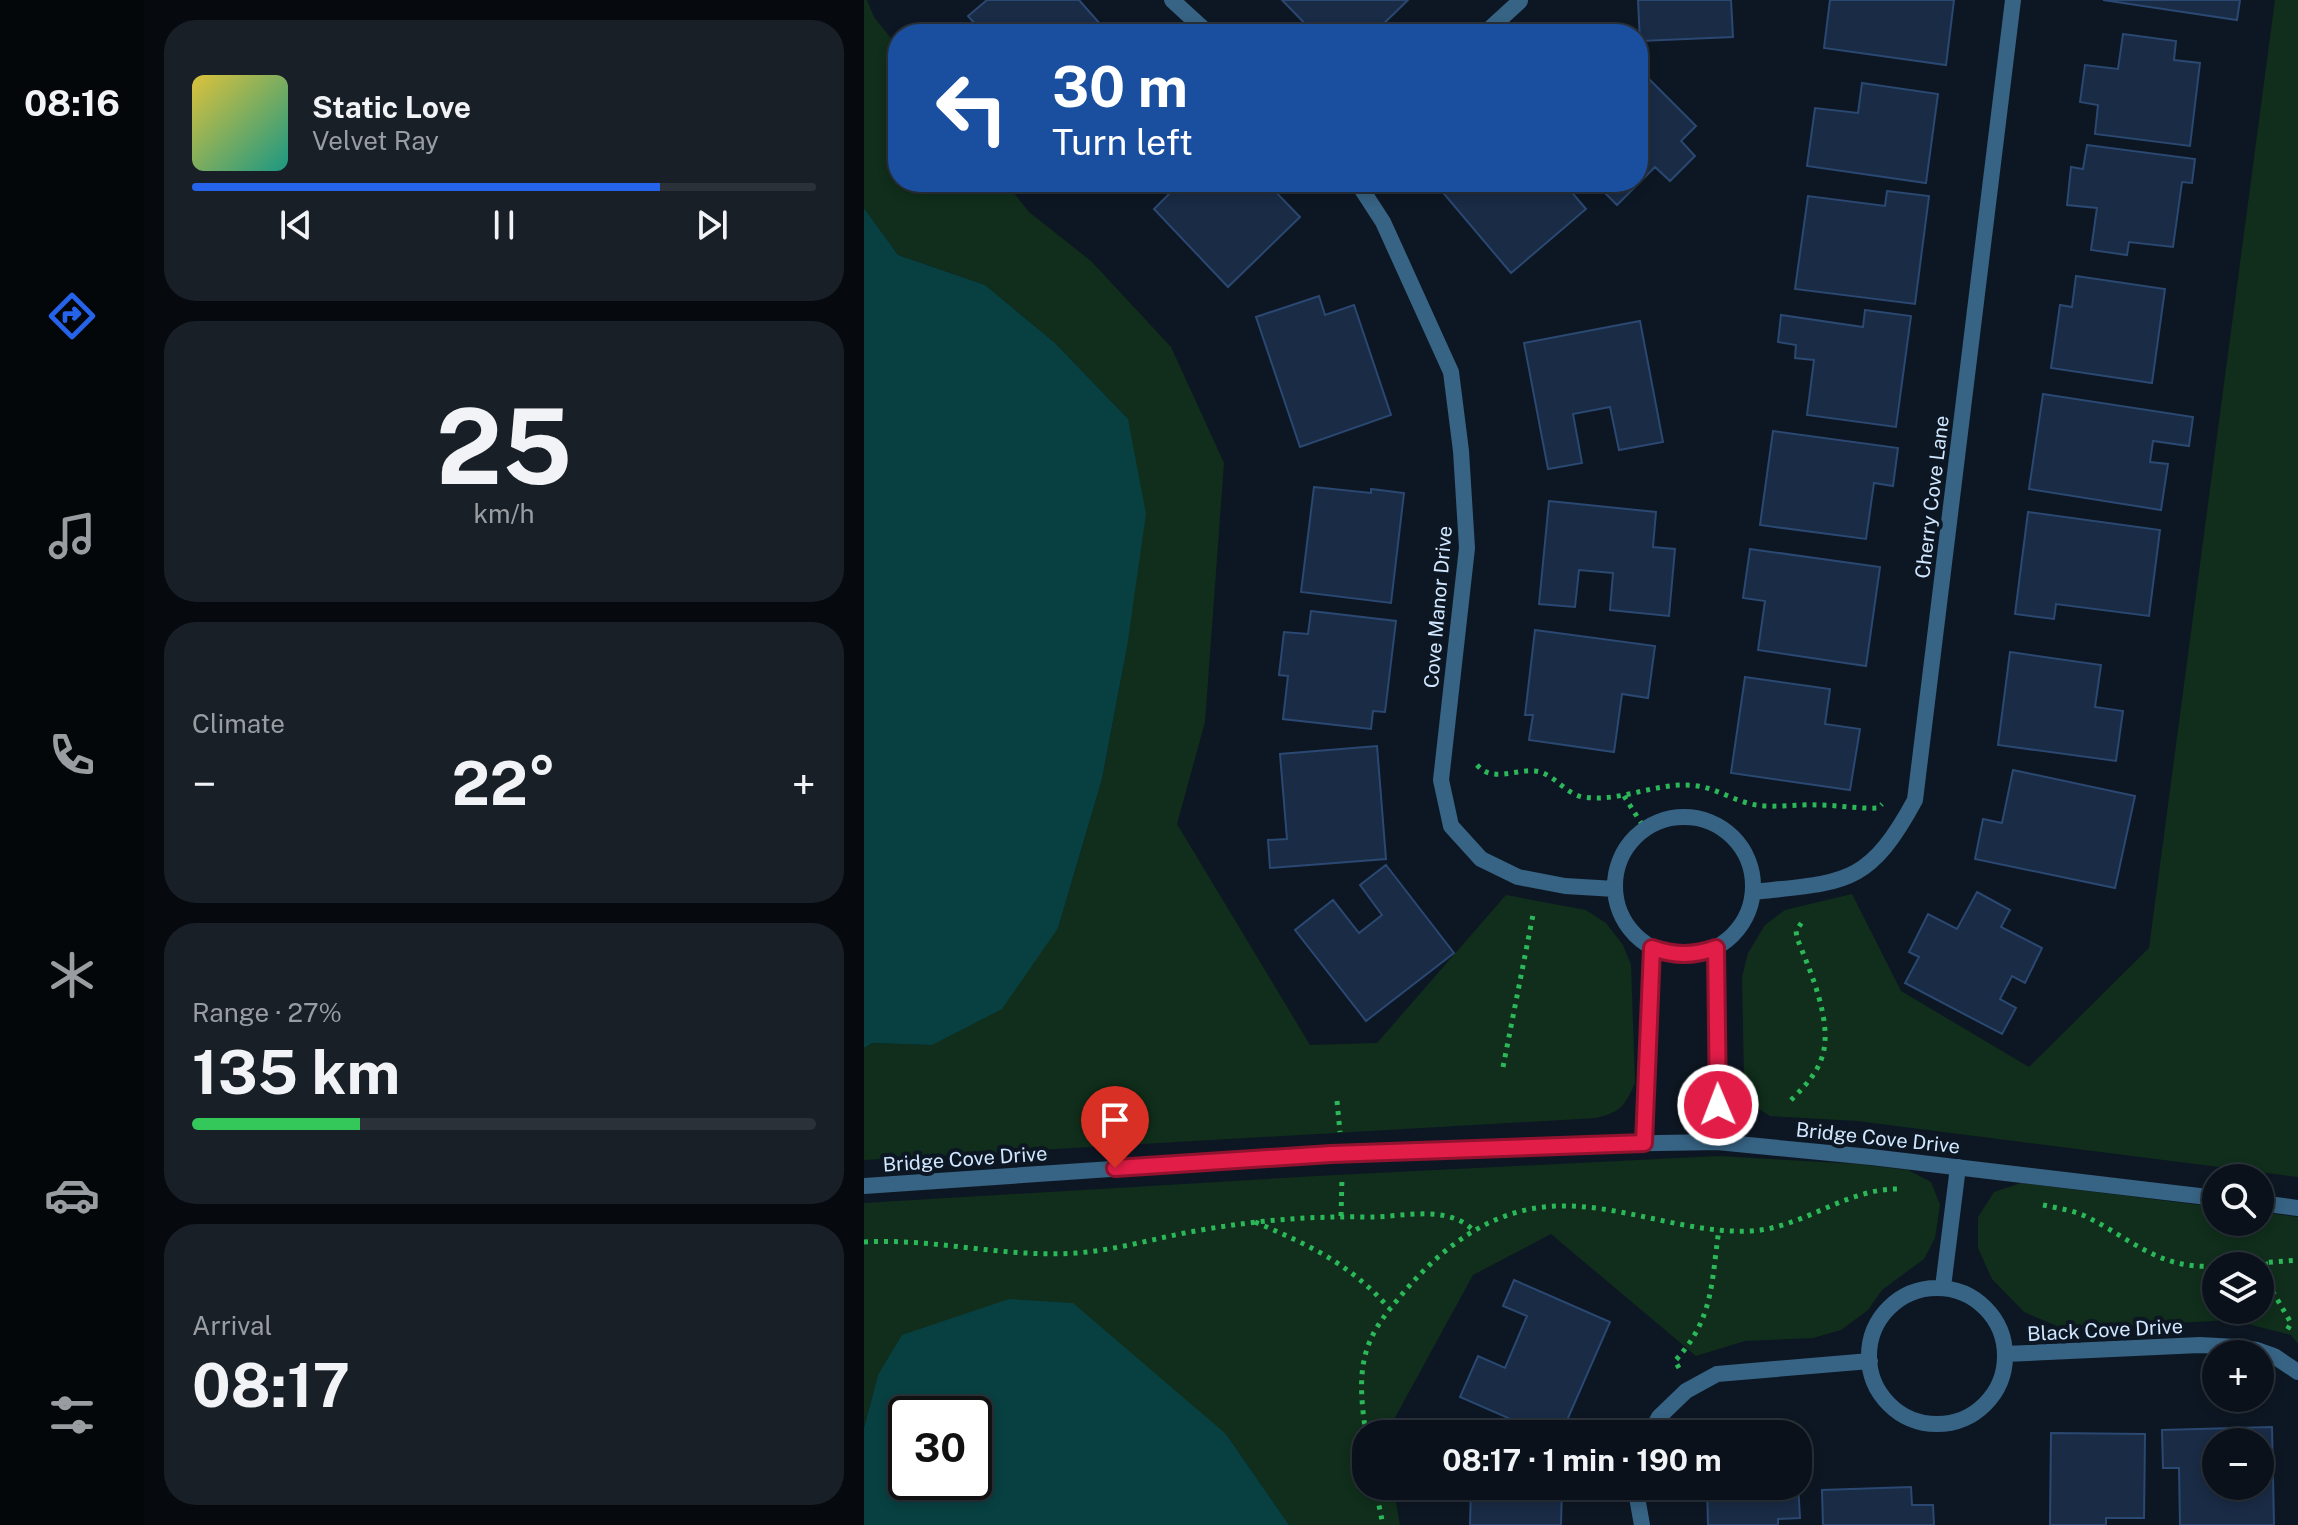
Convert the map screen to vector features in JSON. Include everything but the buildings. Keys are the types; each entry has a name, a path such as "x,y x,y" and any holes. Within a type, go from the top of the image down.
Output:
{"street":[{"path":"1172,0 1198,24"},
{"name":"Cherry Cove Lane","path":"1753,892 1824,884 1851,877 1875,859 1897,833 1915,800 2013,0"},
{"path":"1495,24 1520,1"},
{"name":"Cove Manor Drive","path":"1364,192 1383,222 1451,372 1461,451 1467,548 1441,780 1451,826 1481,859 1518,877 1565,886 1615,889"},
{"path":"1687,817 1709,821 1728,832 1743,849 1752,870 1753,892 1747,914 1734,933 1716,948 1684,955 1668,954 1652,948 1638,937 1618,907 1615,889 1622,855 1632,841 1645,829 1665,819 1687,817"},
{"path":"1644,1143 1652,948"},
{"path":"1716,948 1717,1142"},
{"name":"Bridge Cove Drive","path":"864,1186 1331,1154 1717,1142 2202,1196"},
{"path":"1943,1287 1958,1167"},
{"path":"2274,1205 2298,1208"},
{"path":"1943,1287 1969,1295 1990,1312 2004,1339 2005,1354 1998,1387 1981,1410 1956,1424 1930,1425 1905,1418 1883,1400 1872,1376 1868,1350 1877,1325 1893,1302 1917,1289 1943,1287"},
{"name":"Black Cove Drive","path":"2005,1354 2202,1345"},
{"name":"Black Cove Drive","path":"2274,1356 2298,1372"},
{"path":"1657,1420 1689,1390 1717,1374 1870,1361"},
{"path":"1638,1500 1642,1525"}],"path":[{"path":"1477,765 1494,775 1535,771 1548,775 1579,797 1624,796 1666,786 1698,786 1756,805 1821,805 1862,809 1878,808 1887,796"},
{"path":"1624,796 1645,829"},
{"path":"1503,1067 1533,915"},
{"path":"1791,1100 1810,1080 1822,1058 1825,1042 1824,1016 1797,938 1796,931 1804,919"},
{"path":"1365,1420 1362,1384 1365,1359 1375,1332 1390,1309 1423,1268 1451,1245 1504,1216 1555,1206 1622,1212 1673,1224 1750,1231 1777,1227 1880,1188 1955,1191"},
{"path":"2028,1203 2081,1214 2143,1251 2187,1265 2202,1266"},
{"path":"864,1242 926,1242 1007,1252 1057,1254 1104,1249 1297,1216 1441,1215 1465,1222 1474,1231"},
{"path":"1254,1222 1335,1259 1372,1289 1390,1309"},
{"path":"1689,1390 1675,1361 1691,1343 1705,1314 1719,1229"},
{"path":"2274,1261 2298,1260"},
{"path":"2274,1294 2291,1323 2274,1356"},
{"path":"1378,1500 1383,1525"}],"shaded area":[{"path":"864,0 867,0 874,17 888,34 888,192 1013,192 1029,212 1091,261 1171,347 1224,463 1205,722 1177,824 1310,1045 1377,1043 1506,895 1586,910 1606,923 1623,945 1631,965 1635,1083 1625,1103 1617,1110 1596,1118 864,1160 864,1048 872,1043 932,1045 1058,928 1102,779 1127,647 1128,419 1055,343 985,285 898,255 864,208"},
{"path":"2275,0 2298,0 2298,1177 2274,1174 2274,1164 2202,1165 1857,1121 1770,1116 1746,1094 1742,977 1748,953 1765,925 1785,910 1852,894 1901,991 2029,1067 2149,948"},
{"path":"864,208 898,255 985,285 1055,343 1128,419 1146,514 1127,647 1102,779 1058,928 1002,1009 932,1045 872,1043 864,1048"},
{"path":"1718,1156 1908,1170 1931,1182 1940,1205 1935,1238 1924,1259 1882,1290 1868,1310 1841,1330 1813,1338 1745,1341 1696,1356 1551,1234 1473,1275 1394,1420 1352,1420 1352,1500 1396,1500 1400,1525 1289,1525 1226,1434 878,1375 864,1428 864,1203"},
{"path":"2021,1183 2202,1205 2202,1236 2274,1236 2274,1214 2298,1217 2298,1344 2291,1335 2248,1324 2274,1324 2274,1252 2202,1252 2202,1322 2064,1329 2024,1312 1992,1279 1978,1248 1978,1217 1994,1192"},
{"path":"1009,1299 1073,1303 1226,1434 1289,1525 864,1525 864,1428 878,1375 902,1335"}],"route":[{"path":"1115,1168 1331,1154 1644,1143 1652,948 1668,954 1684,955 1716,948 1718,1105"}]}
